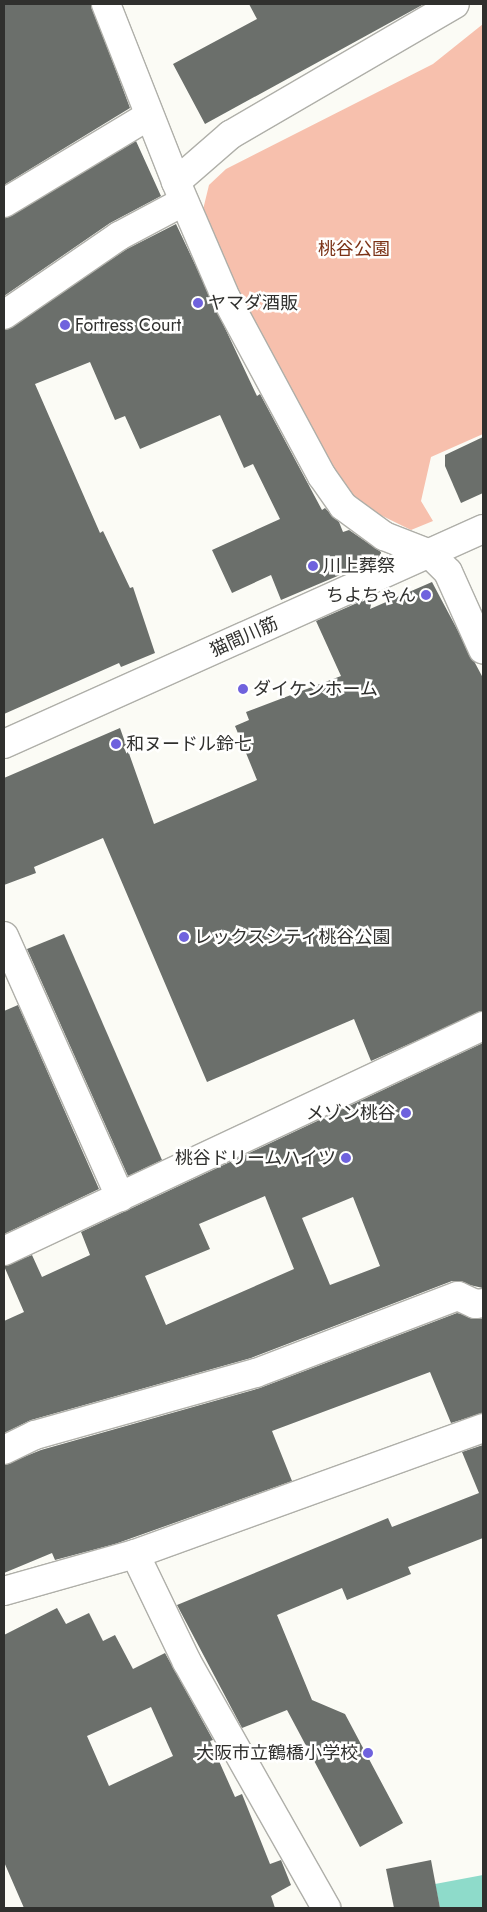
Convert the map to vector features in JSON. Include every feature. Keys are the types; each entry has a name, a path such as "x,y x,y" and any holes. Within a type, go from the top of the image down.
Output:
{"street":[{"path":"106,4 179,192 226,298 297,434 343,506 384,536 430,554 448,572 483,650"},
{"path":"4,314 119,236 179,192 230,135 455,4"},
{"path":"4,203 148,116"},
{"name":"猫間川筋","path":"4,744 483,529"},
{"path":"4,936 120,1197"},
{"path":"4,1251 483,1026"},
{"path":"4,1450 35,1435 256,1373 458,1296 475,1304 483,1303"},
{"path":"4,1591 135,1554 483,1428"},
{"path":"135,1554 187,1662 326,1908"}],"green space":[{"name":"桃谷公園","path":"483,24 483,434 431,457 421,501 433,521 411,530 354,502 335,474 200,222 209,185 226,169 433,64"}],"shaded area":[{"path":"483,1875 483,1908 440,1908 435,1884"}],"building":[{"path":"4,4 91,4 130,108 4,185"},
{"path":"249,4 424,4 205,124 173,64 257,19"},
{"path":"136,141 161,196 110,223 4,296 4,219"},
{"path":"176,224 257,396 260,394 322,510 325,508 339,522 343,532 349,530 381,552 380,558 281,600 271,575 232,593 212,550 280,519 253,464 244,468 220,415 140,449 125,416 115,420 90,362 35,384 100,533 103,531 130,588 133,587 155,653 121,667 119,663 4,714 4,330 127,249"},
{"path":"483,437 483,493 461,503 445,466 445,455"},
{"path":"432,582 483,678 483,1011 371,1061 354,1019 207,1082 103,838 34,867 36,873 4,885 4,778 120,728 154,824 257,780 235,726 249,720 246,712 341,676 316,621 373,596 370,609"},
{"path":"64,934 162,1160 128,1176 27,949"},
{"path":"18,1005 99,1189 4,1234 4,1011"},
{"path":"483,1043 483,1288 452,1281 251,1358 31,1420 4,1433 4,1321 24,1312 4,1266 32,1255 42,1277 90,1255 81,1232","holes":["265,1196 294,1269 166,1325 145,1276 210,1249 199,1224","353,1197 380,1266 330,1285 302,1218"]},
{"path":"457,1313 483,1319 483,1413 451,1423 430,1372 272,1431 292,1481 115,1544 55,1560 52,1553 4,1573 4,1465 41,1450 260,1388"},
{"path":"483,1445 483,1538 408,1567 411,1574 347,1600 342,1588 277,1615 312,1700 345,1714 403,1823 360,1847 287,1710 242,1728 177,1605 388,1518 392,1527 479,1493 462,1452"},
{"path":"57,1608 66,1624 89,1613 103,1641 115,1635 133,1669 165,1653 213,1740 210,1741 235,1797 242,1794 270,1864 281,1860 291,1885 271,1896 275,1908 24,1908 4,1862 4,1635","holes":["151,1707 173,1756 109,1786 87,1736"]},
{"path":"431,1860 440,1908 394,1908 386,1869"}],"place":[{"name":"ヤマダ酒販","path":"198,303"},
{"name":"Fortress Court","path":"65,325"},
{"name":"川上葬祭","path":"313,566"},
{"name":"ちよちゃん","path":"426,595"},
{"name":"ダイケンホーム","path":"243,689"},
{"name":"和ヌードル鈴七","path":"116,744"},
{"name":"レックスシティ桃谷公園","path":"184,937"},
{"name":"メゾン桃谷","path":"406,1113"},
{"name":"桃谷ドリームハイツ","path":"346,1158"},
{"name":"大阪市立鶴橋小学校","path":"368,1753"}]}
